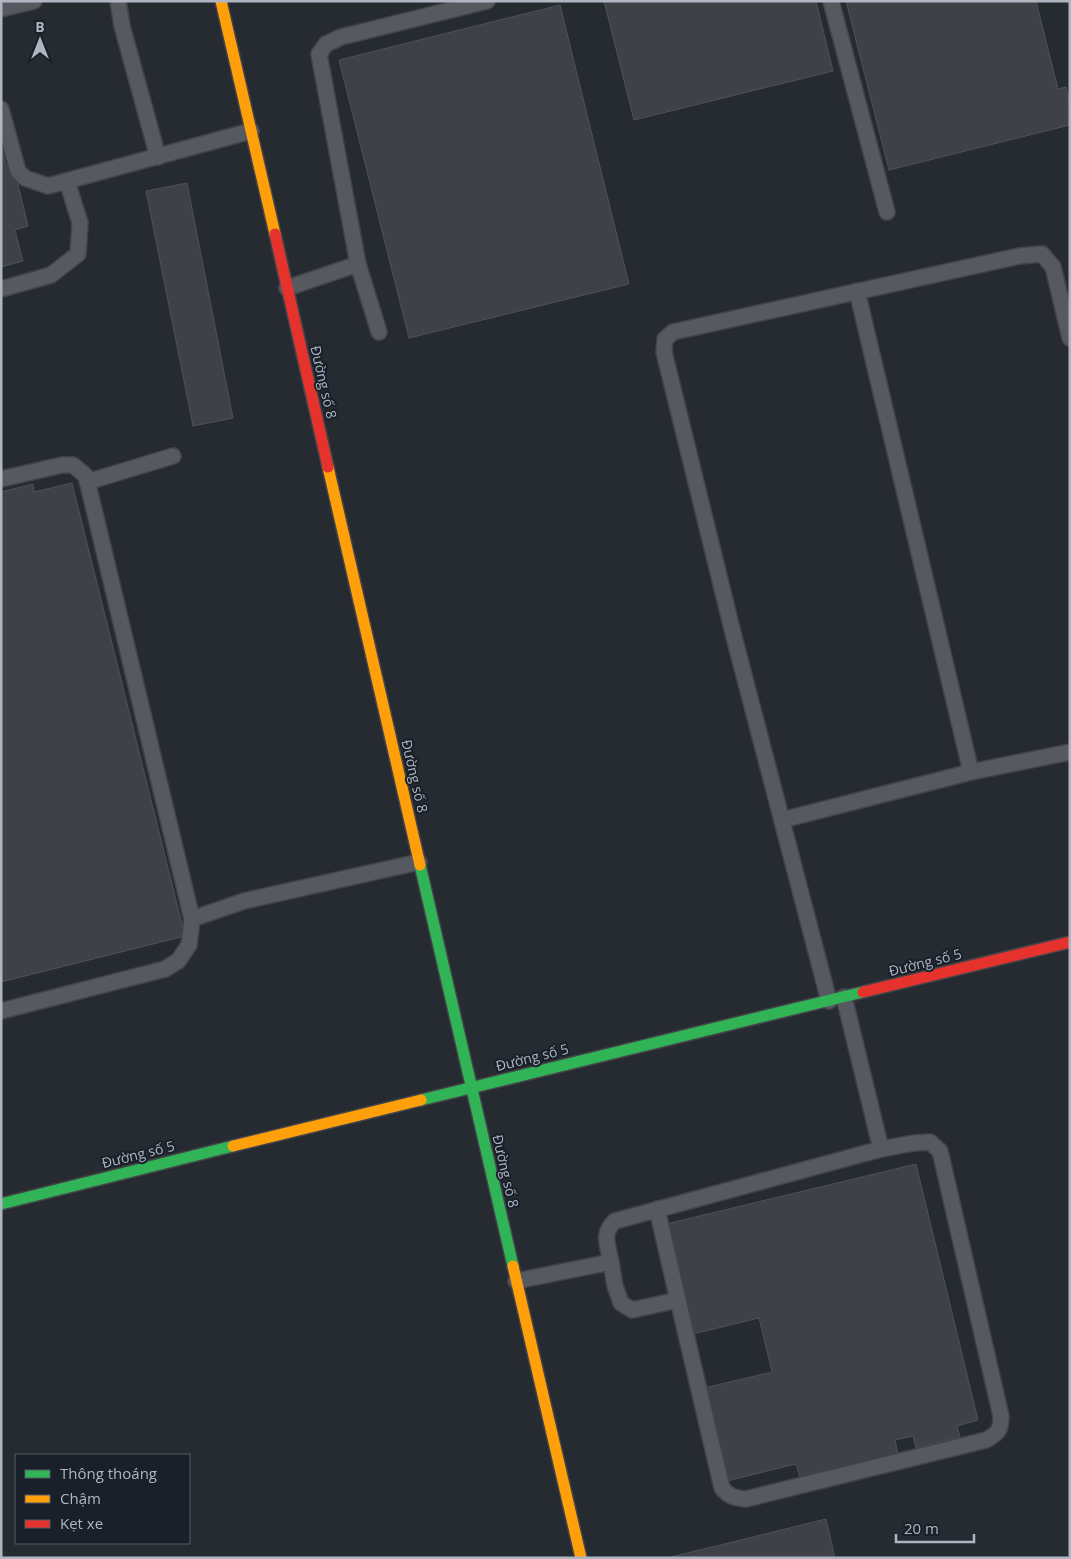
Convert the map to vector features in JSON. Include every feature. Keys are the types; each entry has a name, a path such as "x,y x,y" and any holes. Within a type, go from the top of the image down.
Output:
{"street":[{"name":"Đường số 8","path":"221,1 471,1087 582,1558"},
{"name":"Đường số 5","path":"1,1204 471,1087 1070,942"}],"lane":[{"path":"1,9 34,1"},
{"path":"118,1 122,26 158,156"},
{"path":"380,332 358,264 319,54 326,44 341,37 487,1"},
{"path":"831,1 888,212"},
{"path":"1,110 18,172 25,178 48,186 251,131"},
{"path":"1,289 51,275 78,254 80,223 67,181"},
{"path":"881,1149 782,820 733,634 664,352 665,339 673,332 1019,256 1042,254 1052,267 1070,338"},
{"path":"287,288 358,264"},
{"path":"857,292 971,772"},
{"path":"87,482 172,456"},
{"path":"1,479 62,465 73,465 86,476 192,919 189,945 178,961 164,969 1,1011"},
{"path":"782,820 971,772 1070,752"},
{"path":"192,919 244,901 419,862"},
{"path":"657,1210 722,1488 727,1494 746,1499 986,1440 997,1433 1001,1425 1001,1416 940,1151 930,1142 881,1149 615,1220 607,1228 606,1236 615,1286 621,1303 632,1310 678,1300"},
{"path":"516,1281 611,1262"}],"building":[{"path":"604,1 816,1 833,71 634,120"},
{"path":"846,1 1036,1 1058,89 1066,87 1070,102 1070,125 889,170"},
{"path":"560,5 629,284 409,338 339,60"},
{"path":"1,146 6,166 13,164 28,226 15,230 23,261 1,267"},
{"path":"187,183 233,418 193,426 146,191"},
{"path":"72,483 185,936 1,982 1,492 33,484 34,492"},
{"path":"916,1164 978,1420 957,1426 960,1437 916,1448 913,1436 895,1440 898,1454 800,1477 796,1464 727,1481 704,1388 772,1372 759,1318 693,1334 666,1224"},
{"path":"826,1519 835,1558 667,1558"}],"traffic: fast":[{"path":"420,865 513,1266"},
{"path":"421,1100 863,992"},
{"path":"1,1204 233,1146"}],"traffic: slow":[{"path":"221,1 275,234"},
{"path":"328,467 420,865"},
{"path":"233,1146 421,1100"},
{"path":"513,1266 581,1558"}],"traffic: jam":[{"path":"275,234 328,467"},
{"path":"863,992 1070,942"}]}
